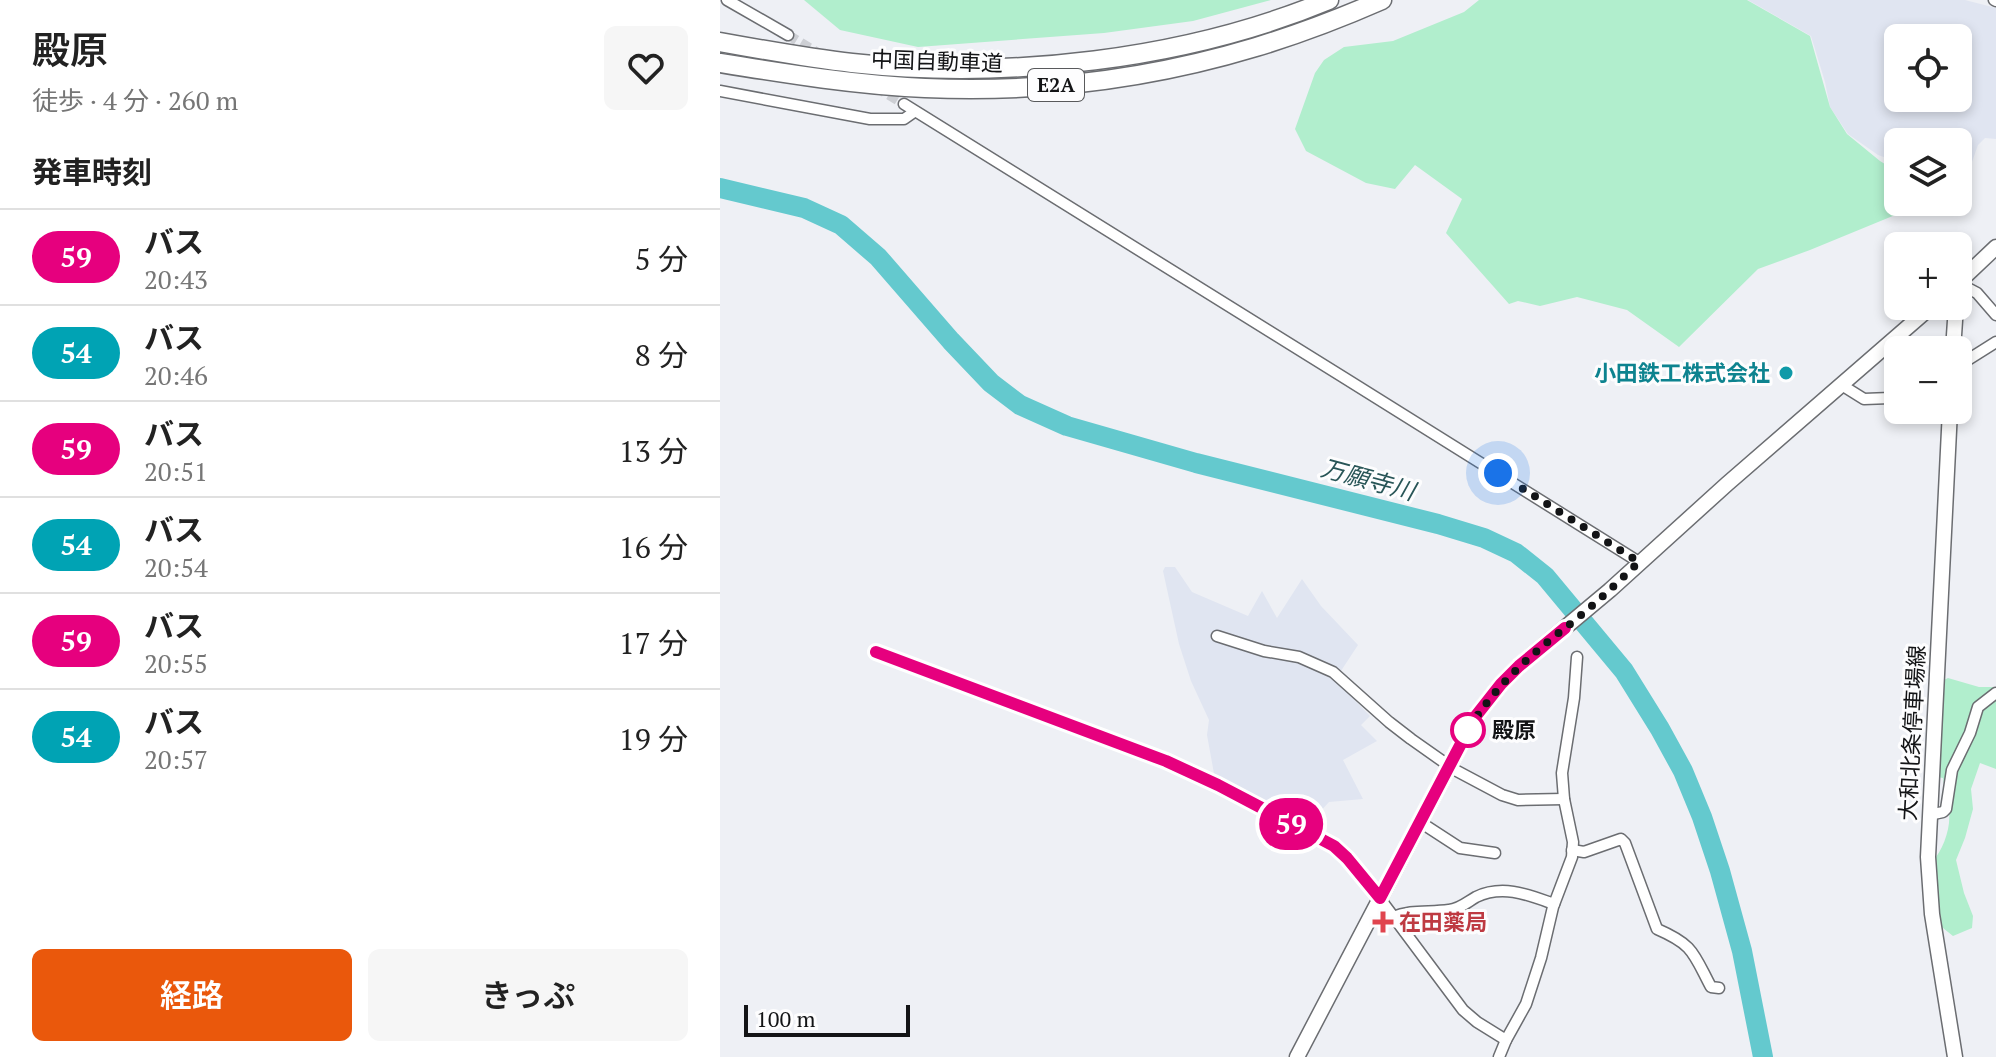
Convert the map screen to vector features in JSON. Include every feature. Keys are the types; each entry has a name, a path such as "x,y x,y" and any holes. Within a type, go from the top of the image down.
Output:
{"highway":[{"name":"中国自動車道","path":"720,42 854,63 921,68 1034,66 1122,56 1184,44 1251,27 1329,0"},
{"name":"中国自動車道","path":"720,63 786,74 924,88 1038,87 1118,77 1255,48 1382,0"}],"street":[{"path":"727,0 788,35"},
{"path":"720,91 870,119 904,119 914,112"},
{"path":"904,104 1639,562"},
{"path":"1972,270 1996,247"},
{"path":"1972,291 1996,315"},
{"path":"1297,1057 1449,764 1475,717 1501,684 1915,320"},
{"path":"1972,357 1996,342"},
{"path":"1840,384 1864,399 1884,398"},
{"name":"大和北条停車場線","path":"1949,424 1928,857 1932,914 1955,1057"},
{"path":"1217,636 1264,651 1299,657 1333,672 1411,739 1455,770 1488,788 1518,800 1564,799"},
{"path":"876,652 1138,750 1218,785 1334,846 1380,898 1463,1010 1506,1040"},
{"path":"1499,1057 1526,1004 1554,904 1572,857 1573,842 1562,773 1577,657"},
{"path":"1929,815 1946,809 1954,764 1970,733 1978,707 1996,693"},
{"path":"1420,822 1460,848 1495,853"},
{"path":"1572,850 1584,852 1621,839 1657,929 1680,939 1691,949 1711,987 1719,988"},
{"path":"1393,917 1414,911 1450,910 1495,890 1531,895 1554,904"}],"shaded area":[{"path":"1748,0 1965,0 1996,8 1996,139 1985,138 1978,145 1972,162 1972,128 1884,128 1884,157 1878,155 1848,134 1830,107 1811,36"},
{"path":"1165,567 1175,567 1192,592 1248,616 1262,591 1277,618 1302,579 1321,606 1358,645 1335,680 1370,716 1361,725 1377,741 1343,760 1363,799 1329,802 1307,826 1215,779 1207,735 1209,720 1191,681 1179,644 1163,571"}],"green space":[{"path":"804,0 1271,0 1193,21 1104,33 918,47 840,30"},
{"path":"1479,0 1747,0 1810,36 1830,107 1847,134 1884,163 1884,216 1893,216 1758,269 1679,347 1627,310 1577,297 1540,306 1518,301 1509,304 1446,233 1462,199 1415,165 1395,189 1366,183 1306,151 1295,129 1315,73 1324,60 1344,47 1393,41 1464,12"},
{"path":"1948,678 1979,687 1996,687 1996,769 1980,763 1971,789 1973,809 1956,860 1973,916 1972,928 1953,936 1938,924 1932,862 1943,845 1949,825 1943,778 1937,777 1942,681"}],"waterway":[{"name":"万願寺川","path":"720,188 804,208 841,225 878,257 991,383 1020,405 1067,426 1196,463 1484,538 1516,553 1545,576 1624,671 1683,771 1720,871 1742,951 1763,1057"}],"tunnel":[{"path":"788,35 821,55"},
{"path":"876,87 904,104"}],"bus line":[{"name":"59","path":"876,652 1138,750 1218,785 1334,846 1380,898 1475,717 1519,666 1565,628"}],"place":[{"name":"小田鉄工株式会社","path":"1786,373"},
{"name":"殿原","path":"1468,730"},
{"name":"在田薬局","path":"1383,922"}],"route":[{"path":"1468,730 1462,741 1475,717 1501,684 1639,562 1498,473"}]}
